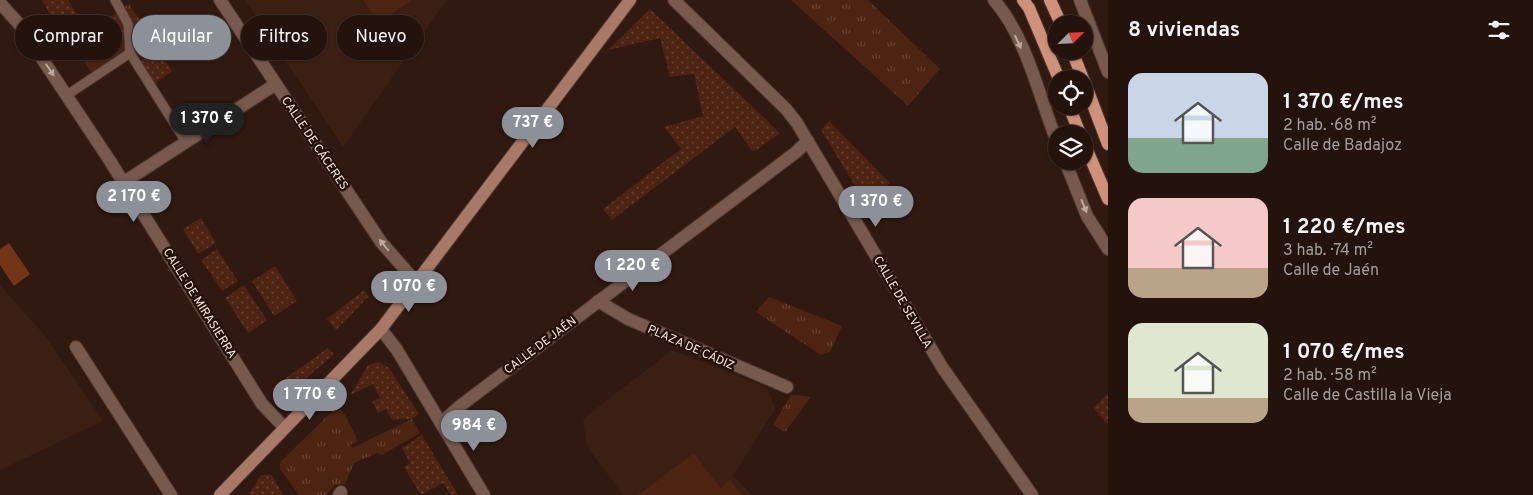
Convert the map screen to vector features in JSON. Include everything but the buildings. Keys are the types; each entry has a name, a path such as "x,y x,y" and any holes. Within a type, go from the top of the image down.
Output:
{"main road":[{"path":"220,495 381,328 630,0"},
{"path":"1023,0 1029,8 1055,70"},
{"path":"1050,0 1057,15"},
{"path":"1093,106 1108,144"},
{"path":"1093,164 1108,199"}],"street":[{"path":"115,0 128,24 130,54 186,142"},
{"name":"CALLE DE CÁCERES","path":"220,0 381,242 416,282"},
{"name":"CALLE DE SEVILLA","path":"674,0 786,108 808,141 942,367 1032,495"},
{"path":"994,0 1005,14 1023,52 1051,125"},
{"path":"1080,0 1108,72"},
{"name":"CALLE DE MIRASIERRA","path":"0,3 18,24 124,182 262,404 284,427"},
{"path":"67,95 130,54"},
{"path":"124,182 276,84"},
{"name":"CALLE DE JAÉN","path":"441,423 808,141"},
{"path":"1069,170 1088,216 1108,249"},
{"name":"PLAZA DE CÁDIZ","path":"598,301 628,319 787,387"},
{"path":"381,328 397,350 484,495"},
{"path":"76,347 171,495"}],"shaded area":[{"path":"245,0 447,0 424,33 424,15 337,15 337,60 405,60 343,147 285,60 327,60 327,15 255,15"},
{"path":"9,243 30,274 14,286 0,265 0,249"},
{"path":"0,285 46,337 103,421 0,470"},
{"path":"672,350 768,388 775,409 733,476 753,495 623,495 587,446 583,419"}],"green space":[{"path":"42,0 68,0 77,15 50,15"},
{"path":"363,0 412,0 390,15 373,15"},
{"path":"791,0 868,0 940,69 908,106"},
{"path":"129,4 136,15 132,15 132,48 122,55 122,15 113,15"},
{"path":"650,9 780,133 757,150 752,151 735,127 612,220 603,209 681,149 664,127 703,116 694,74 670,77 660,38 608,50"},
{"path":"83,60 114,60 93,75"},
{"path":"141,60 164,60 172,71 153,85 138,62"},
{"path":"829,121 890,183 866,204 821,130"},
{"path":"201,218 216,243 198,254 183,229"},
{"path":"217,249 238,281 222,291 201,260"},
{"path":"275,266 297,301 274,316 252,281"},
{"path":"244,285 267,320 248,333 225,298"},
{"path":"364,290 369,296 336,330 327,319"},
{"path":"769,297 842,326 830,352 821,355 756,312"},
{"path":"328,348 334,354 281,400 271,389"},
{"path":"379,362 389,368 419,414 412,419 392,420 386,409 378,413 372,401 380,398 373,384 350,395 368,365"},
{"path":"1108,393 1108,425 1093,408"},
{"path":"791,395 811,397 785,432 773,425"},
{"path":"338,406 345,415 358,441 350,445 352,448 412,419 420,433 382,455 377,453 354,463 345,484 335,485 326,495 299,495 280,469 280,462"},
{"path":"422,435 458,495 451,495 443,483 421,495 404,467 410,463 402,448"},
{"path":"694,453 720,488 730,480 742,495 638,495"},
{"path":"261,475 272,475 283,495 248,495"}]}
